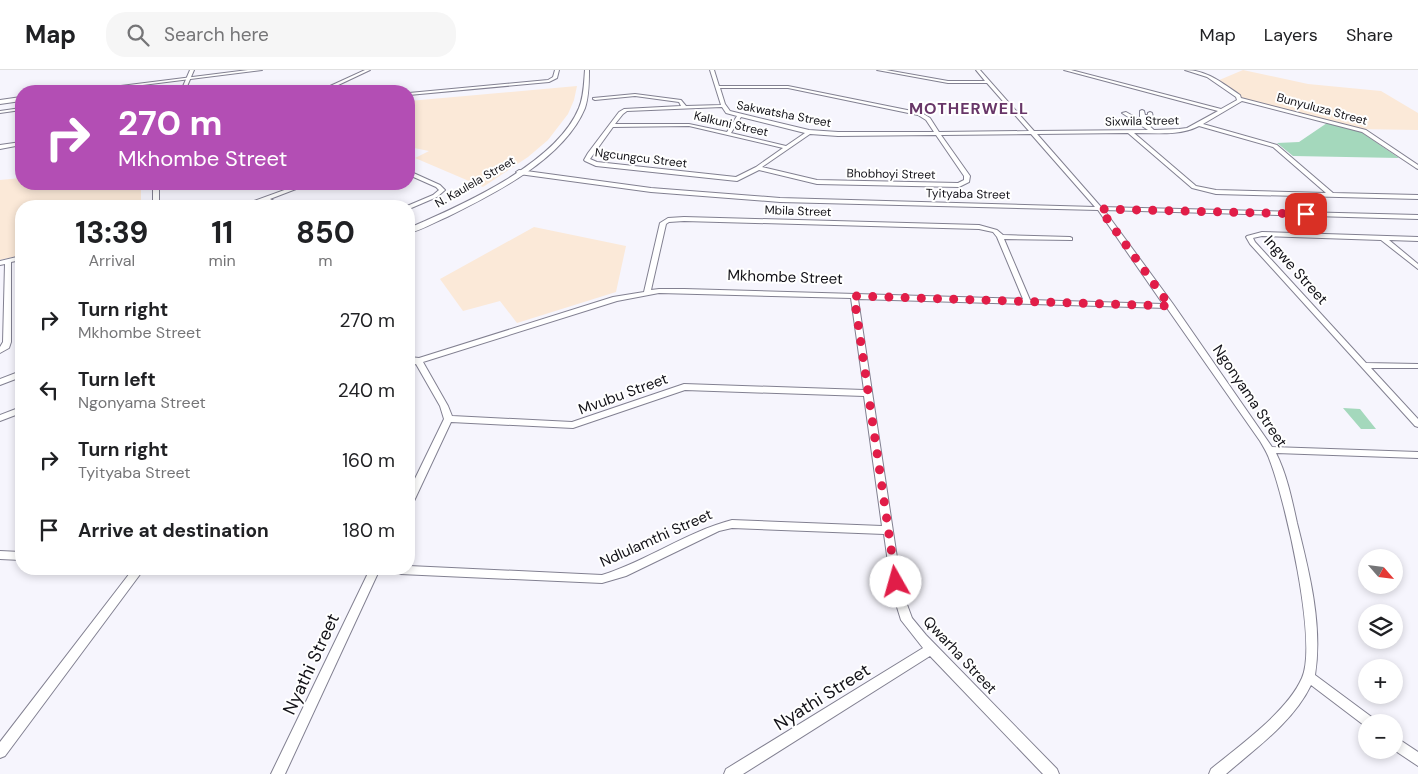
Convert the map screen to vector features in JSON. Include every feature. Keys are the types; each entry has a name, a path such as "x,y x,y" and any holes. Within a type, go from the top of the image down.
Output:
{"street":[{"path":"186,85 192,70"},
{"path":"129,85 260,70"},
{"path":"336,85 368,70"},
{"path":"415,93 553,80 557,70"},
{"name":"N. Kaulela Street","path":"415,228 463,206 520,172 561,138 578,115 584,100 588,70"},
{"name":"Sakwatsha Street","path":"712,70 723,106 728,112 809,132 838,134 1033,133"},
{"path":"879,70 948,82 989,82"},
{"name":"Ngonyama Street","path":"978,70 1100,209 1170,306 1270,450 1286,497 1305,592 1313,648 1309,677 1286,711 1216,774"},
{"path":"1066,70 1222,111"},
{"path":"1187,70 1217,81 1241,99"},
{"path":"1202,74 1210,70"},
{"path":"130,85 138,84"},
{"path":"718,86 788,87 912,111 928,119 937,133"},
{"path":"595,99 635,95 682,101 684,108"},
{"name":"Sixwila Street","path":"1033,133 1184,131 1241,99"},
{"name":"Bunyuluza Street","path":"1241,99 1364,131 1418,167"},
{"path":"0,102 15,100"},
{"name":"Ngcungcu Street","path":"723,106 626,110 621,113 587,157 590,162 740,178 758,168 809,132"},
{"path":"0,112 15,110"},
{"path":"1143,123 1143,113 1151,116 1150,113"},
{"path":"1124,114 1143,123 1154,132"},
{"path":"728,134 740,116"},
{"name":"Kalkuni Street","path":"611,126 680,124 786,147"},
{"path":"1199,124 1275,146 1332,195"},
{"path":"1130,132 1188,183 1200,190 1418,197"},
{"name":"Bhobhoyi Street","path":"758,168 817,182 959,185 967,181 966,176 937,133"},
{"path":"0,147 15,145"},
{"name":"Tyityaba Street","path":"520,172 651,190 780,200 1418,217"},
{"path":"415,176 438,186 442,190 435,196 415,204"},
{"path":"263,200 290,190"},
{"name":"Mbila Street","path":"647,293 662,226 668,220 979,227 995,231 1000,238 1070,239"},
{"name":"Ingwe Street","path":"1418,239 1262,234 1249,237 1252,243 1418,424"},
{"path":"1000,238 1027,301"},
{"path":"1384,238 1418,267"},
{"path":"0,351 6,346 7,342 4,262"},
{"name":"Mkhombe Street","path":"415,362 616,299 647,293 684,291 1170,306"},
{"name":"Qwarha Street","path":"854,296 901,606 912,627 931,649 1052,774"},
{"path":"415,360 418,361 444,406 448,419 415,488"},
{"path":"1364,365 1418,366"},
{"path":"0,382 15,376"},
{"name":"Mvubu Street","path":"448,419 574,426 684,387 868,393"},
{"path":"0,418 15,412"},
{"path":"1270,450 1418,456"},
{"name":"Ndlulamthi Street","path":"415,571 602,579 622,573 716,528 732,524 889,530"},
{"path":"0,555 15,556"},
{"path":"0,752 134,575"},
{"name":"Nyathi Street","path":"278,774 372,575"},
{"name":"Nyathi Street","path":"731,774 931,649"},
{"path":"1309,677 1358,714"},
{"path":"1403,749 1418,760"}],"shaded area":[{"path":"1243,70 1308,84 1381,91 1418,113 1418,130 1357,129 1241,99 1217,81"},
{"path":"577,86 568,114 548,140 528,157 483,187 415,158 429,151 415,148 415,100"},
{"path":"15,179 15,190 141,190 141,200 15,200 15,256 0,260 0,180"},
{"path":"534,227 626,246 616,292 517,323 500,301 463,311 440,279"}],"green space":[{"path":"1327,123 1361,132 1399,158 1293,156 1277,143 1299,142"},
{"path":"1343,408 1360,409 1376,429 1361,429"}],"district":[{"name":"MOTHERWELL","path":"969,108"}],"route":[{"path":"896,582 854,296 1170,306 1100,209 1306,214"}]}
